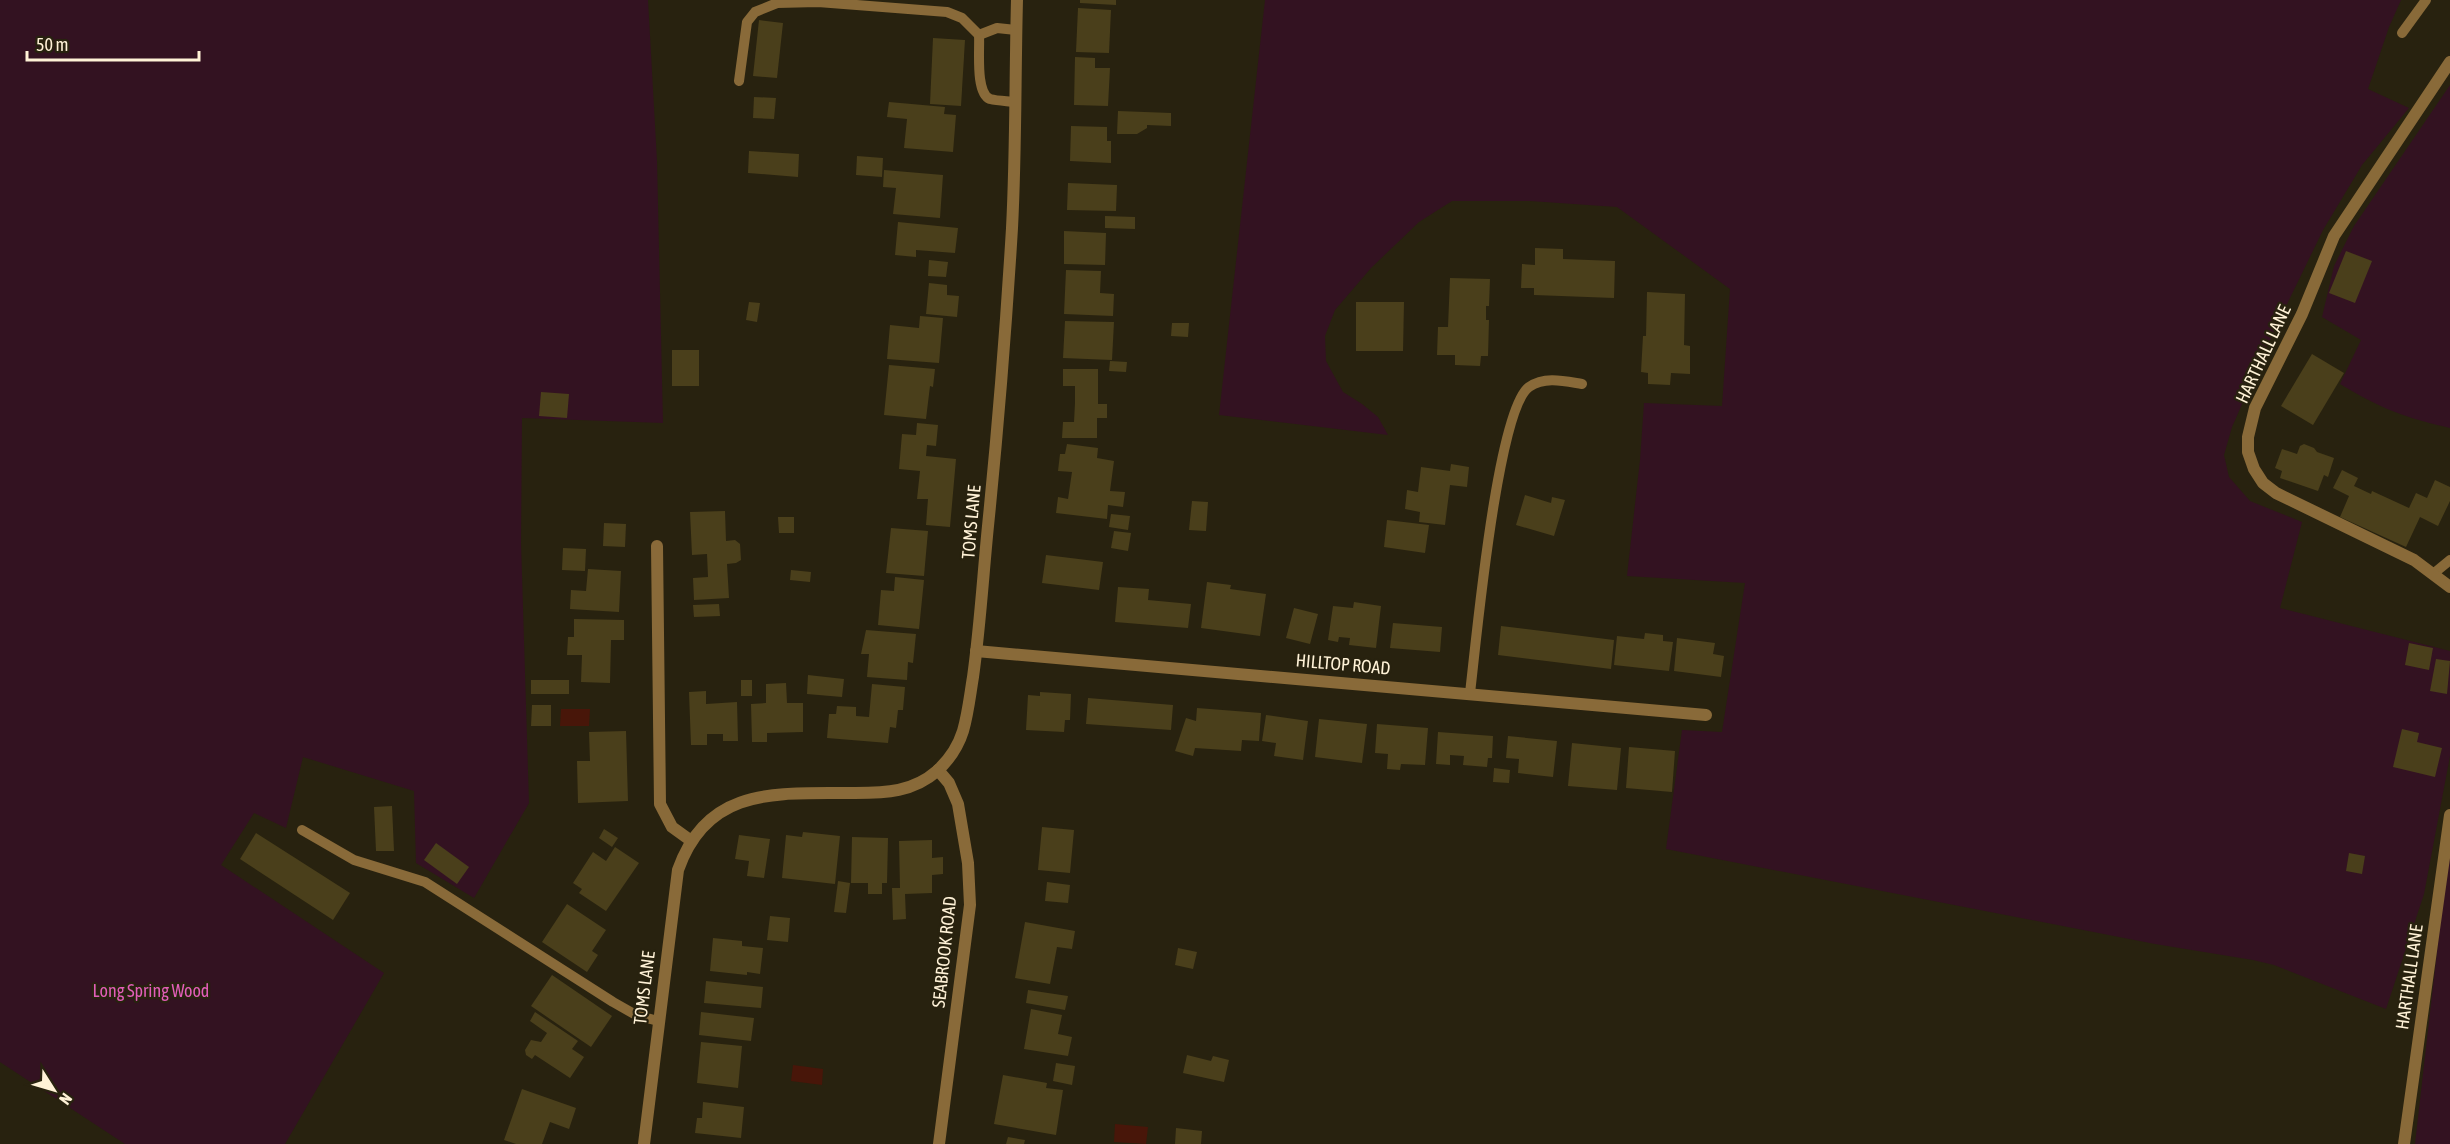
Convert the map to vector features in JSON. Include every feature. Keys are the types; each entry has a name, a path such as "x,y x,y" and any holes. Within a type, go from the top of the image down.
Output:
{"street":[{"name":"TOMS LANE","path":"644,1144 678,870 690,840 704,824 741,801 794,794 886,793 917,785 938,770 957,746 963,731 976,651 996,444 1011,237 1017,0"},
{"name":"HARTHALL LANE","path":"2450,62 2334,236 2302,314 2255,408 2248,437 2248,452 2254,469 2263,483 2276,494 2414,560 2450,587"},
{"path":"657,546 660,804 672,827 690,840"},
{"name":"HILLTOP ROAD","path":"976,651 1706,715"},
{"name":"SEABROOK ROAD","path":"938,770 949,783 958,804 968,863 970,905 939,1144"},
{"name":"HARTHALL LANE","path":"2404,1144 2450,815"}],"lane":[{"path":"2402,33 2426,0"},
{"path":"739,81 747,22 755,12 777,3 818,2 947,12 962,18 979,35 980,84 984,93 988,98 1015,102"},
{"path":"979,35 997,28 1016,30"},
{"path":"1470,693 1496,488 1506,438 1527,388 1540,381 1553,380 1582,384"},
{"path":"2433,574 2450,560"},
{"path":"302,830 354,860 425,882 613,1002 636,1015 658,1021"}],"green space":[{"name":"Long Spring Wood","path":"0,0 648,0 657,161 663,423 522,418 521,543 529,803 474,898 416,863 414,791 303,757 286,828 254,813 221,865 384,973 285,1144 125,1144 0,1062"},
{"path":"1265,0 2401,0 2389,27 2368,89 2409,108 2362,165 2323,230 2275,329 2232,427 2224,455 2229,477 2250,501 2302,522 2280,608 2450,651 2450,756 2424,894 2386,1009 2274,965 2253,960 2155,944 1666,849 1682,730 1722,732 1745,583 1627,576 1644,403 1722,406 1730,289 1617,207 1530,201 1452,201 1419,222 1371,268 1335,310 1325,336 1326,361 1343,392 1378,417 1388,435 1219,415"},
{"path":"2450,85 2450,428 2393,411 2367,400 2340,384 2361,340 2322,317 2334,266 2354,226"},
{"path":"2450,838 2450,1144 2415,1144"}],"shaded area":[{"path":"561,709 590,709 589,726 560,726"},
{"path":"793,1065 823,1069 822,1085 791,1081"},
{"path":"1115,1124 1148,1127 1146,1144 1114,1142"}],"building":[{"path":"1080,0 1116,0 1116,5 1080,3"},
{"path":"1078,8 1111,10 1109,53 1076,52"},
{"path":"759,20 783,23 777,78 753,76"},
{"path":"933,38 965,40 961,106 930,104"},
{"path":"1075,57 1095,58 1095,68 1110,68 1108,106 1074,105"},
{"path":"754,97 776,98 774,119 753,118"},
{"path":"889,102 945,107 944,114 956,115 953,152 904,148 907,119 887,117"},
{"path":"1118,111 1171,113 1171,126 1147,125 1147,128 1137,134 1117,134"},
{"path":"1071,126 1107,127 1107,141 1111,141 1111,163 1070,161"},
{"path":"749,151 799,154 798,177 748,173"},
{"path":"857,156 883,158 882,177 856,175"},
{"path":"884,170 943,175 940,218 893,214 896,188 883,187"},
{"path":"1068,183 1117,185 1116,211 1067,210"},
{"path":"1105,216 1135,217 1135,229 1105,228"},
{"path":"898,222 958,228 955,253 916,250 916,257 895,255"},
{"path":"1064,231 1106,233 1105,265 1064,264"},
{"path":"1535,248 1563,249 1563,259 1615,261 1614,298 1534,295 1534,288 1521,288 1522,264 1535,265"},
{"path":"2346,251 2372,261 2355,303 2329,293"},
{"path":"929,260 948,262 946,277 928,276"},
{"path":"1066,270 1101,271 1100,293 1114,294 1113,316 1064,314"},
{"path":"1450,278 1490,279 1489,306 1486,306 1486,320 1489,320 1488,356 1481,356 1480,366 1455,365 1455,355 1437,355 1438,327 1448,327"},
{"path":"929,283 947,285 947,295 959,296 957,317 926,314"},
{"path":"1647,292 1685,294 1684,345 1690,346 1690,374 1671,373 1670,385 1648,384 1648,373 1641,372 1643,336 1646,336"},
{"path":"749,302 760,303 757,322 746,320"},
{"path":"1356,302 1404,302 1403,351 1356,351"},
{"path":"920,316 943,318 939,363 887,359 890,325 919,328"},
{"path":"1065,321 1114,322 1112,360 1063,358"},
{"path":"1172,323 1189,323 1188,337 1171,336"},
{"path":"672,350 699,350 699,386 672,386"},
{"path":"2312,354 2344,373 2313,425 2281,406"},
{"path":"1110,361 1127,362 1126,372 1109,371"},
{"path":"889,365 935,369 933,387 930,386 926,419 884,415"},
{"path":"1063,369 1098,369 1098,404 1107,404 1107,418 1097,418 1097,438 1062,438 1063,422 1074,422 1075,403 1075,386 1063,386"},
{"path":"541,392 569,394 567,418 539,416"},
{"path":"917,423 938,425 936,446 927,445 926,456 956,459 950,527 926,525 928,499 917,499 920,471 899,469 902,434 916,435"},
{"path":"1067,444 1098,448 1097,458 1114,461 1110,491 1125,492 1123,507 1108,505 1107,519 1056,513 1058,497 1068,499 1072,472 1058,471 1060,454 1065,454"},
{"path":"2304,444 2334,458 2328,477 2324,475 2318,491 2280,478 2282,471 2275,468 2282,449 2297,454 2300,446"},
{"path":"1451,464 1469,467 1467,487 1450,485 1445,525 1419,522 1420,512 1405,509 1407,490 1418,492 1421,467 1450,471"},
{"path":"2342,470 2358,478 2354,486 2371,494 2372,491 2409,508 2416,493 2427,498 2435,480 2450,487 2450,501 2438,526 2420,517 2406,547 2340,517 2349,496 2333,488"},
{"path":"1525,495 1551,503 1552,497 1565,500 1554,536 1516,525"},
{"path":"1192,501 1208,502 1206,531 1189,530"},
{"path":"725,511 726,541 735,540 740,544 741,560 727,564 729,598 694,600 693,578 708,577 707,554 692,555 690,512"},
{"path":"1111,514 1130,516 1128,530 1109,527"},
{"path":"778,517 794,517 794,533 779,533"},
{"path":"1387,520 1429,525 1425,553 1384,547"},
{"path":"604,523 626,524 625,547 603,546"},
{"path":"891,528 928,531 924,576 886,573"},
{"path":"1114,531 1131,533 1128,551 1111,548"},
{"path":"563,548 586,549 585,571 562,570"},
{"path":"1046,555 1103,562 1099,590 1042,583"},
{"path":"588,569 621,571 619,612 570,609 571,590 586,591"},
{"path":"791,570 811,572 810,582 790,580"},
{"path":"895,577 924,580 919,629 878,625 881,590 894,591"},
{"path":"1207,582 1231,585 1230,589 1266,594 1260,636 1201,628"},
{"path":"1118,587 1149,589 1148,600 1191,604 1188,628 1115,622"},
{"path":"1354,602 1381,606 1376,648 1349,645 1350,638 1339,637 1338,642 1328,640 1333,606 1353,608"},
{"path":"719,604 720,616 694,617 693,605"},
{"path":"1294,608 1318,614 1310,644 1286,638"},
{"path":"574,619 624,620 624,640 611,640 610,683 581,682 582,655 567,655 568,637 574,637"},
{"path":"1393,623 1442,627 1440,652 1390,648"},
{"path":"1501,626 1614,640 1611,669 1498,655"},
{"path":"866,630 916,634 913,663 908,662 907,680 867,677 869,654 861,654"},
{"path":"1645,633 1663,635 1663,641 1673,642 1669,671 1614,665 1617,636 1644,639"},
{"path":"1677,638 1715,643 1713,654 1724,656 1721,677 1674,671"},
{"path":"2409,643 2433,648 2429,670 2405,665"},
{"path":"2436,659 2450,661 2447,694 2430,691"},
{"path":"808,675 844,679 842,697 807,694"},
{"path":"531,680 569,680 569,694 531,694"},
{"path":"741,680 752,680 752,696 741,696"},
{"path":"786,683 787,703 803,703 803,732 767,733 767,742 752,742 751,704 766,703 766,684"},
{"path":"872,684 905,687 903,710 898,710 896,728 890,727 888,743 827,738 829,714 836,714 837,706 856,707 856,716 869,717"},
{"path":"706,691 706,704 737,702 738,741 723,741 723,734 707,734 707,745 691,745 689,692"},
{"path":"1040,692 1071,694 1070,720 1065,720 1064,732 1026,730 1028,695 1040,696"},
{"path":"1088,698 1173,705 1171,730 1086,724"},
{"path":"532,705 551,705 551,726 531,726"},
{"path":"1197,708 1261,713 1259,741 1242,740 1241,751 1195,748 1193,756 1175,751 1186,718 1196,721"},
{"path":"1266,715 1308,721 1303,760 1274,756 1276,743 1262,741"},
{"path":"1319,719 1367,724 1362,763 1315,757"},
{"path":"1377,724 1428,728 1425,765 1401,764 1400,770 1387,769 1388,754 1375,753"},
{"path":"2402,729 2419,733 2417,742 2442,748 2435,777 2393,767"},
{"path":"626,731 628,801 578,803 577,761 590,761 589,732"},
{"path":"1438,732 1493,736 1492,758 1488,758 1487,767 1463,765 1464,756 1450,755 1450,765 1436,764"},
{"path":"1508,736 1557,741 1553,777 1518,773 1519,759 1506,758"},
{"path":"1572,743 1621,748 1617,790 1568,786"},
{"path":"1629,747 1675,751 1672,792 1626,788"},
{"path":"1494,768 1510,770 1509,783 1493,782"},
{"path":"392,806 394,851 376,851 374,807"},
{"path":"1042,827 1074,830 1070,873 1038,870"},
{"path":"604,829 618,838 612,847 599,838"},
{"path":"803,832 840,836 835,884 782,878 786,835 802,837"},
{"path":"256,833 350,893 333,920 240,859"},
{"path":"739,835 770,839 764,878 747,876 749,861 735,859"},
{"path":"852,837 888,838 887,883 882,883 882,894 868,894 868,883 851,883"},
{"path":"932,840 932,858 943,857 943,874 932,875 932,893 905,894 906,919 893,920 892,888 900,888 899,841"},
{"path":"436,843 469,867 457,884 424,860"},
{"path":"615,847 639,863 606,911 579,893 582,889 573,883 593,852 606,861"},
{"path":"2349,853 2365,856 2362,874 2346,871"},
{"path":"838,881 850,883 846,913 834,912"},
{"path":"1047,882 1070,885 1068,903 1045,901"},
{"path":"567,904 606,930 592,951 598,955 587,972 542,942"},
{"path":"770,916 790,918 788,942 767,940"},
{"path":"1025,922 1075,931 1072,949 1057,947 1050,984 1015,978"},
{"path":"713,938 742,941 742,946 763,948 760,974 710,971"},
{"path":"1178,948 1197,952 1193,969 1175,965"},
{"path":"552,975 612,1016 591,1047 531,1006"},
{"path":"706,981 763,987 761,1008 704,1003"},
{"path":"1028,990 1068,996 1065,1010 1026,1003"},
{"path":"1031,1009 1062,1015 1058,1034 1072,1037 1068,1056 1024,1049"},
{"path":"535,1012 578,1041 572,1049 584,1057 570,1078 535,1055 532,1059 526,1055 525,1050 531,1040 541,1042 547,1033 530,1021"},
{"path":"701,1012 754,1018 751,1041 699,1035"},
{"path":"701,1042 742,1046 738,1088 697,1083"},
{"path":"1187,1055 1211,1061 1213,1056 1229,1060 1224,1082 1183,1073"},
{"path":"1056,1063 1075,1066 1072,1085 1053,1081"},
{"path":"1003,1075 1047,1083 1046,1088 1063,1090 1056,1135 994,1124"},
{"path":"522,1089 576,1108 569,1129 550,1122 542,1144 516,1144 504,1140"},
{"path":"703,1102 744,1107 741,1138 695,1133 697,1118 702,1118"},
{"path":"1176,1128 1202,1131 1201,1144 1175,1144"},
{"path":"1008,1137 1025,1140 1024,1144 1006,1144"}]}
